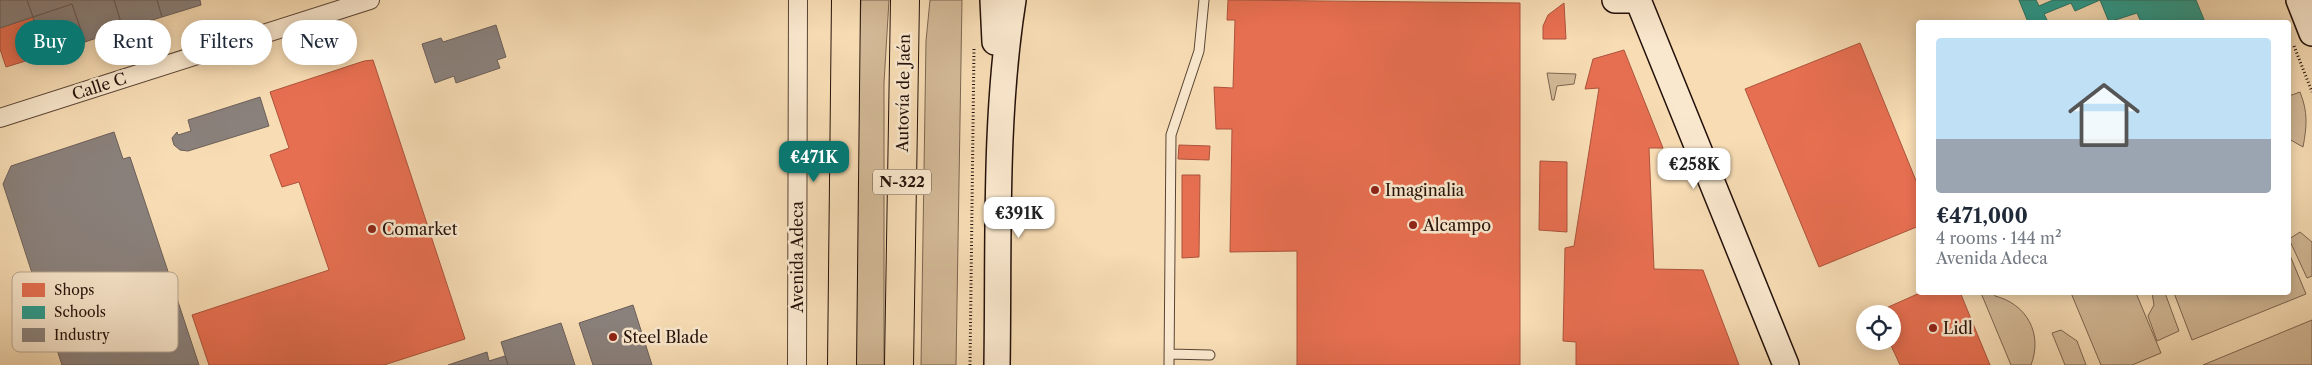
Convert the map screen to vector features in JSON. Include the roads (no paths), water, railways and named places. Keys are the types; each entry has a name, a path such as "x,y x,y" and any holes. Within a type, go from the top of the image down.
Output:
{"highway":[{"path":"842,365 846,0"},
{"name":"Autovía de Jaén","path":"899,365 905,0"}],"street":[{"name":"Calle C","path":"0,118 370,0"},
{"name":"Avenida Adeca","path":"797,365 798,0"},
{"path":"993,0 1001,112"},
{"path":"997,365 1001,112 1007,37 1013,0"},
{"path":"1615,0 1637,0 1786,365"},
{"path":"2298,0 2302,37"}],"lane":[{"path":"1169,365 1171,135 1199,51 1204,0"},
{"path":"1170,354 1210,355"}],"place":[{"name":"Imaginalia","path":"1375,190"},
{"name":"Alcampo","path":"1413,225"},
{"name":"Comarket","path":"372,229"},
{"name":"Lidl","path":"1933,328"},
{"name":"Steel Blade","path":"613,337"}]}
